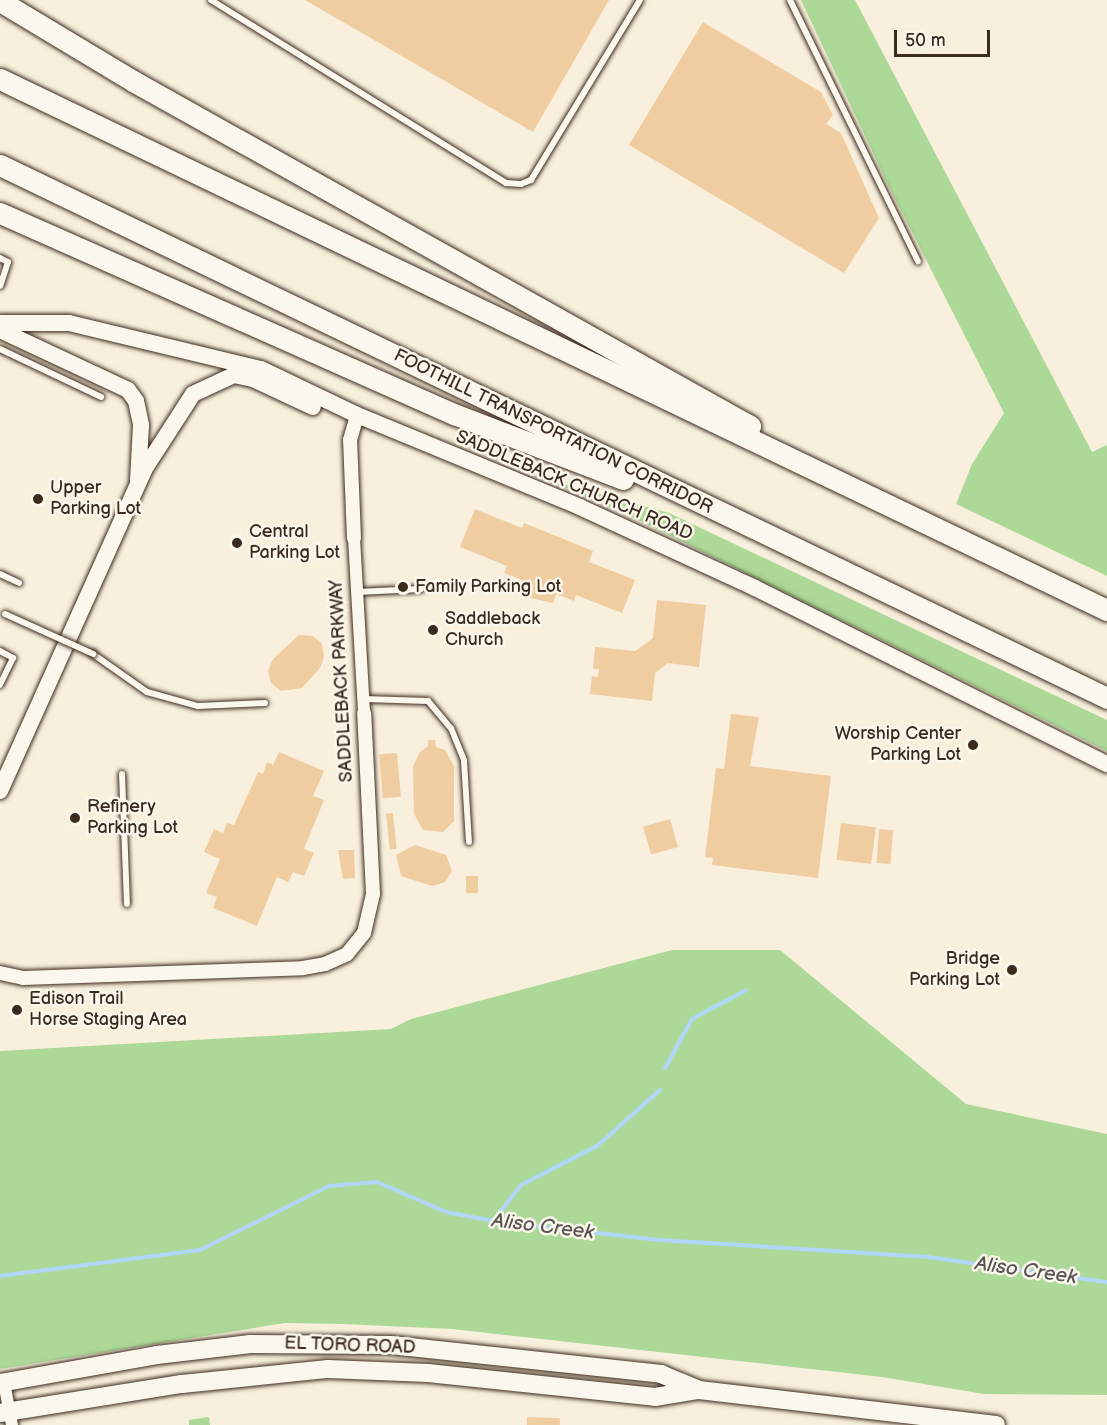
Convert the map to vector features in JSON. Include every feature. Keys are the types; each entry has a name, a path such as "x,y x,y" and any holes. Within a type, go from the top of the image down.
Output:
{"highway":[{"path":"0,1 133,81 928,527"},
{"path":"0,80 928,527 1107,610"},
{"name":"FOOTHILL TRANSPORTATION CORRIDOR","path":"0,165 1107,698"},
{"path":"0,213 454,414 760,531"}],"main road":[{"name":"SADDLEBACK CHURCH ROAD","path":"0,323 69,323 237,361 261,369 357,415 580,507 753,586 1107,764"},
{"path":"0,330 128,390 136,401 141,425 137,484"},
{"path":"0,791 137,484 193,394 234,375 253,379 327,413 357,415"},
{"name":"EL TORO ROAD","path":"2,1382 157,1355 294,1342 391,1345 661,1374 699,1390"},
{"name":"EL TORO ROAD","path":"7,1417 182,1384 328,1369 428,1372 655,1397 699,1390 996,1425"}],"street":[{"name":"SADDLEBACK PARKWAY","path":"0,974 23,978 303,968 325,964 347,954 364,933 373,894 350,440 357,415"},
{"path":"2,1382 7,1417"}],"lane":[{"path":"211,0 506,183 521,184 531,180 640,0"},
{"path":"790,0 918,261"},
{"path":"0,258 8,262 0,286"},
{"path":"0,349 101,397"},
{"path":"0,574 19,583"},
{"path":"356,592 421,589"},
{"path":"5,614 93,654 147,692 198,706 265,703"},
{"path":"0,651 13,658 0,685"},
{"path":"364,699 428,701 451,728 464,761 469,842"},
{"path":"122,774 127,904"}],"green space":[{"path":"801,0 855,0 1092,452 1107,445 1107,576 956,504 972,464 1004,413 889,187"},
{"path":"540,477 669,513 1107,720 1107,751 624,513"},
{"path":"672,950 780,950 966,1104 1107,1134 1107,1395 984,1394 882,1377 452,1329 343,1324 285,1323 0,1369 0,1051 391,1029 411,1019"},
{"path":"209,1417 210,1425 189,1425 189,1420"}],"building":[{"path":"305,0 609,0 533,132"},
{"path":"703,22 821,92 833,115 826,124 841,133 879,218 844,273 629,145"},
{"path":"475,509 522,528 524,523 593,551 589,562 635,580 622,613 576,595 574,601 556,594 553,603 527,597 518,589 522,580 504,573 507,566 460,547"},
{"path":"657,600 706,605 699,667 668,663 655,673 652,701 590,694 592,676 598,677 599,669 593,669 595,647 635,651 653,638"},
{"path":"299,635 313,636 322,644 324,657 320,668 302,688 281,691 271,683 268,671 273,659"},
{"path":"731,714 759,717 750,766 831,776 818,878 712,865 713,858 705,857 716,768 724,769"},
{"path":"428,740 435,740 436,747 445,750 454,766 454,821 443,832 423,830 414,814 413,766 420,752 428,746"},
{"path":"279,752 324,771 313,796 324,800 304,849 314,853 304,876 293,872 288,882 277,877 257,926 213,908 217,897 206,893 220,859 204,852 214,829 223,833 227,823 234,825 258,772 263,774 267,762 273,765"},
{"path":"397,753 401,797 383,798 379,755"},
{"path":"393,813 397,849 390,850 386,814"},
{"path":"670,819 678,847 651,855 643,827"},
{"path":"841,823 876,827 871,864 836,860"},
{"path":"879,829 893,830 891,864 877,863"},
{"path":"415,845 446,855 452,871 445,882 432,886 401,876 396,855"},
{"path":"338,850 354,850 355,878 343,879"},
{"path":"466,876 478,876 478,893 466,893"},
{"path":"527,1417 560,1418 560,1425 527,1425"}],"waterway":[{"path":"665,1068 692,1019 746,990"},
{"path":"493,1221 521,1185 597,1146 660,1090"},
{"name":"Aliso Creek","path":"0,1276 200,1250 329,1186 377,1182 446,1212 493,1221 659,1240 928,1257 1107,1282"}],"place":[{"name":"Upper Parking Lot","path":"38,499"},
{"name":"Central Parking Lot","path":"237,543"},
{"name":"Family Parking Lot","path":"403,587"},
{"name":"Saddleback Church","path":"433,630"},
{"name":"Worship Center Parking Lot","path":"973,745"},
{"name":"Refinery Parking Lot","path":"75,818"},
{"name":"Bridge Parking Lot","path":"1012,970"},
{"name":"Edison Trail Horse Staging Area","path":"17,1010"}]}
